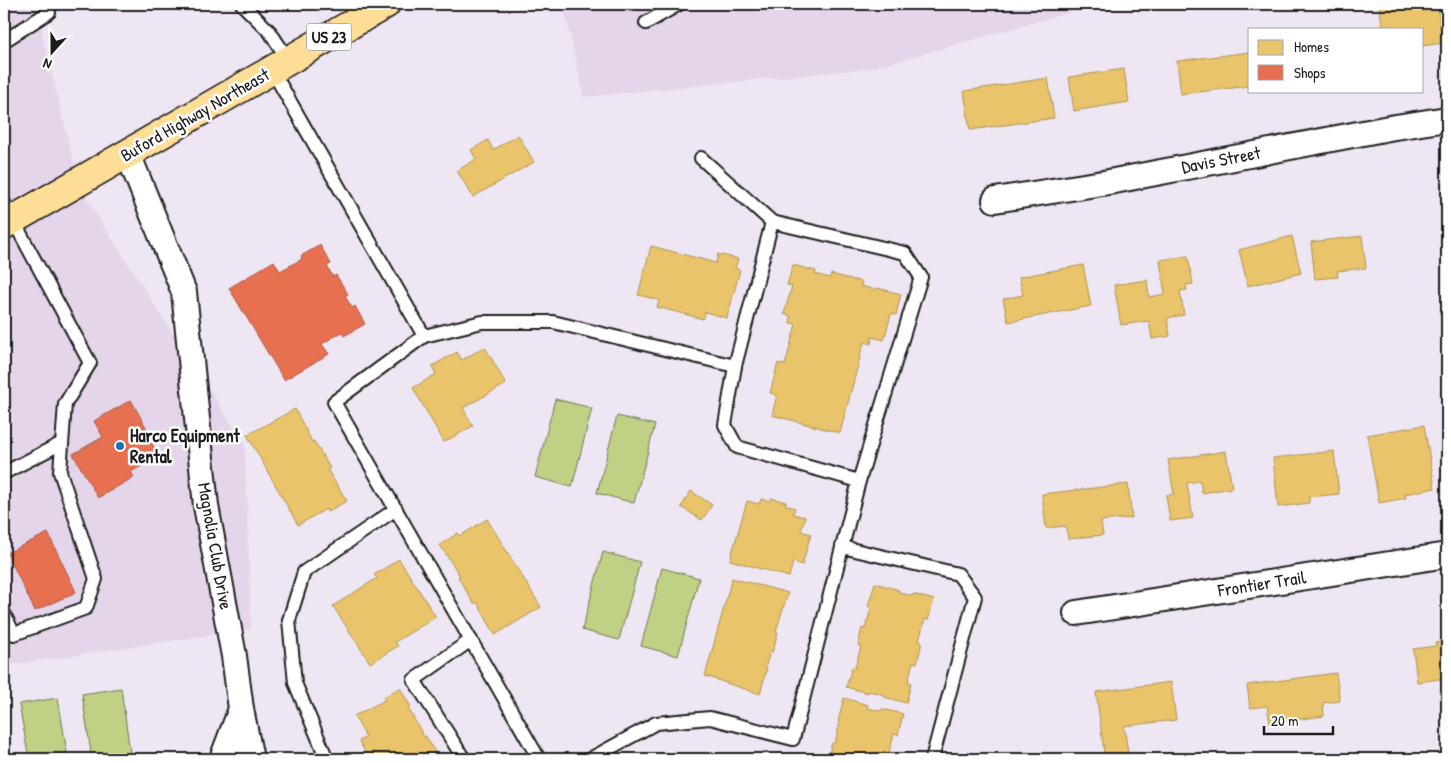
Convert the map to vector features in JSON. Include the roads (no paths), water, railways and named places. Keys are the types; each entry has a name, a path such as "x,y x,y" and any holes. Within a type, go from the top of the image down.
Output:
{"main road":[{"name":"Buford Highway Northeast","path":"7,216 128,154 386,4"}],"street":[{"name":"Davis Street","path":"995,200 1109,182 1388,128 1447,119"},
{"name":"Magnolia Club Drive","path":"128,154 184,292 206,506 251,759"},
{"name":"Frontier Trail","path":"1076,613 1447,555"},
{"name":"Magnolia Club Drive","path":"222,759 241,709"}],"lane":[{"path":"242,4 270,32 280,65 424,336"},
{"path":"646,23 679,4"},
{"path":"4,41 50,12"},
{"path":"590,759 656,723 710,718 793,739 859,481 921,277 905,253 772,222 701,158"},
{"path":"4,614 14,634 86,608 96,579 60,472 65,404 90,363 7,216"},
{"path":"772,222 735,366 725,424 737,447 859,481"},
{"path":"539,759 334,402 424,336 482,322 553,322 735,366"},
{"path":"4,473 62,443"},
{"path":"325,759 324,752 295,683 289,620 304,572 396,509"},
{"path":"842,546 958,574 975,597 932,759"},
{"path":"464,759 414,680 471,640"}],"place":[{"name":"Harco Equipment Rental","path":"120,446"}]}
